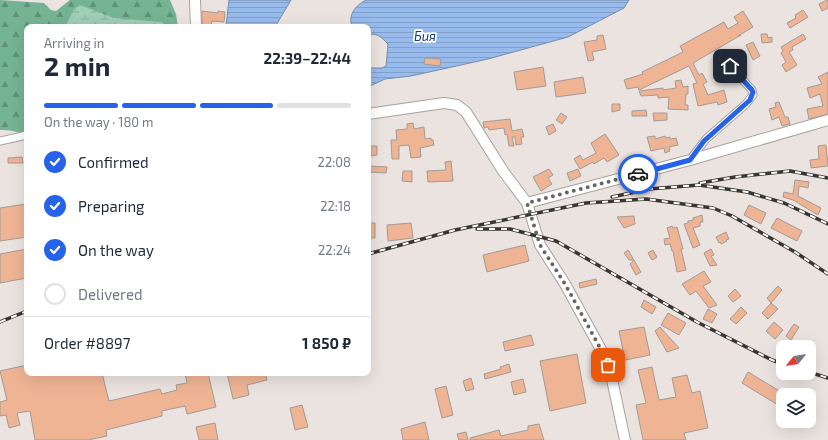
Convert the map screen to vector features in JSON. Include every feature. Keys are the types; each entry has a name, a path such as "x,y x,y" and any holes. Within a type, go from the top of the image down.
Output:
{"street":[{"path":"195,0 196,24"},
{"path":"690,160 704,141 746,104 752,95 752,90 730,66"},
{"path":"371,114 444,103 460,107 469,117 503,170 527,203 540,245 565,284 604,355 611,375 625,440"},
{"path":"527,203 690,160 828,120"},
{"path":"0,141 24,136"}],"green space":[{"path":"0,0 44,3 51,10 56,11 70,0 170,0 176,14 178,24 24,24 24,134 0,130"},
{"path":"80,5 114,18 162,22 164,24 66,24 74,9"}],"water":[{"path":"229,0 291,0 277,24 226,24"},
{"name":"Бия","path":"366,0 629,0 624,8 568,37 488,59 411,76 385,79 371,86 371,68 382,68 386,66 388,44 377,35 371,34 371,24 351,24 353,11"}],"building":[{"path":"827,0 828,8 822,11 819,4"},
{"path":"803,10 808,17 790,28 787,23 796,18 795,15"},
{"path":"202,11 218,13 218,11 225,12 224,22 212,21 212,24 202,24"},
{"path":"743,11 753,27 693,63 699,75 702,73 707,82 703,84 708,95 724,90 727,102 718,105 717,102 698,106 693,84 697,83 689,66 639,90 638,87 627,89 624,80 643,74 642,72 683,52 680,46 724,22 728,29 738,23 734,17"},
{"path":"761,34 767,34 768,38 772,37 772,42 762,43"},
{"path":"803,34 806,39 792,47 793,50 789,52 797,65 786,72 782,65 786,62 781,53 783,51 781,47"},
{"path":"603,35 606,49 592,52 594,60 588,61 584,42 597,40 597,36"},
{"path":"753,42 760,56 753,60 746,45"},
{"path":"425,58 441,59 440,66 424,64"},
{"path":"543,67 546,86 517,90 514,72"},
{"path":"724,72 726,79 717,82 714,74"},
{"path":"828,72 828,114 809,119 807,109 823,106 820,94 810,98 807,88 822,84 818,77"},
{"path":"583,77 586,93 556,97 554,82"},
{"path":"681,80 683,87 688,86 688,94 686,94 685,105 688,105 688,110 668,109 669,97 658,98 658,95 641,96 639,91 676,88 675,81"},
{"path":"779,102 785,117 788,117 790,124 782,126 779,117 772,120 769,109 776,107 775,103"},
{"path":"612,104 620,104 620,110 612,112"},
{"path":"646,110 647,116 632,116 632,111"},
{"path":"561,113 567,117 562,124 556,120"},
{"path":"653,113 667,113 667,120 654,121"},
{"path":"510,119 512,131 522,129 524,137 521,137 522,144 516,145 515,137 512,137 514,146 509,146 507,134 505,135 504,128 489,130 488,127 484,128 483,122"},
{"path":"413,123 414,129 424,127 425,139 431,138 434,145 420,148 421,157 411,158 409,145 399,146 399,159 392,159 391,140 397,140 396,130 407,129 407,124"},
{"path":"553,124 556,131 549,135 546,127"},
{"path":"605,134 619,155 607,162 604,158 594,164 593,162 580,169 574,159 580,155 583,160 596,153 591,143"},
{"path":"655,136 655,139 665,136 666,138 670,137 670,139 676,138 678,145 669,147 670,151 665,153 664,148 651,151 647,137"},
{"path":"826,145 828,166 811,168 810,160 819,159 818,146"},
{"path":"371,146 377,146 377,155 371,156"},
{"path":"22,157 23,163 8,163 8,158"},
{"path":"451,161 453,181 428,182 427,171 446,170 445,162"},
{"path":"371,166 387,167 386,173 371,172"},
{"path":"549,169 553,175 548,178 552,184 541,191 533,177"},
{"path":"578,169 581,176 570,181 567,173"},
{"path":"403,171 412,171 412,182 402,181"},
{"path":"795,180 809,182 808,188 799,186 798,196 821,208 818,215 793,200 783,197 784,192 793,194"},
{"path":"24,204 24,237 0,241 0,208"},
{"path":"749,205 766,213 761,224 744,215"},
{"path":"702,215 703,222 700,222 700,226 693,228 700,245 693,248 684,224 693,220 693,218"},
{"path":"634,216 635,224 624,228 617,217"},
{"path":"777,218 802,231 797,241 771,228"},
{"path":"371,223 375,223 375,238 371,238"},
{"path":"411,223 413,238 388,241 387,225"},
{"path":"672,226 673,228 677,227 683,249 681,249 686,270 677,272 673,251 670,244 665,245 664,239 670,238 667,228"},
{"path":"726,232 729,239 721,244 720,242 719,243 716,237"},
{"path":"525,245 529,261 487,272 483,255"},
{"path":"711,249 714,255 711,256 717,265 710,266 704,253"},
{"path":"24,250 24,279 0,283 0,254"},
{"path":"628,250 634,260 629,260 624,253"},
{"path":"653,250 657,257 652,260 648,253"},
{"path":"634,260 641,272 636,275 630,264"},
{"path":"704,271 711,282 703,286 717,305 709,308 696,291 690,295 682,284"},
{"path":"596,279 597,284 580,288 579,283"},
{"path":"778,286 782,290 771,303 767,298"},
{"path":"735,289 741,296 733,302 728,296"},
{"path":"644,300 656,307 652,314 641,307"},
{"path":"771,303 778,309 768,319 762,313"},
{"path":"741,307 747,313 736,324 730,319"},
{"path":"708,309 717,314 712,323 703,319"},
{"path":"668,313 686,323 679,335 661,325"},
{"path":"774,322 783,330 775,339 766,331"},
{"path":"794,324 799,327 791,340 786,336"},
{"path":"644,327 650,355 625,360 619,331"},
{"path":"660,327 679,348 667,352 655,331"},
{"path":"531,335 534,345 505,351 503,342"},
{"path":"577,354 586,403 550,411 540,361"},
{"path":"509,364 511,372 485,379 484,374 501,369 500,367"},
{"path":"24,366 24,376 103,376 109,401 160,389 162,394 177,390 176,385 187,383 186,376 209,376 216,407 187,414 185,406 162,411 162,416 106,430 107,436 88,440 35,440 30,411 17,413 20,425 9,428 6,415 0,416 0,402 7,400 0,371"},
{"path":"652,367 659,400 676,397 672,378 687,375 692,393 700,391 708,428 684,433 686,440 643,440 636,405 646,403 638,370"},
{"path":"748,372 776,389 776,404 742,383"},
{"path":"228,376 266,376 267,380 247,385 249,395 233,399"},
{"path":"471,378 474,389 466,391 463,381"},
{"path":"523,379 526,392 514,395 511,382"},
{"path":"446,386 453,415 442,418 435,389"},
{"path":"302,405 308,427 295,430 290,408"},
{"path":"425,422 429,440 403,440 401,429"},
{"path":"215,423 218,440 199,440 196,427"},
{"path":"539,424 544,440 470,440 470,438 499,430 501,436 528,430 528,426"},
{"path":"466,432 468,440 459,440 457,434"}],"railway":[{"path":"700,183 735,177 790,171 828,178"},
{"path":"612,197 649,189 699,185 747,192 784,203 828,224"},
{"path":"371,253 455,230 586,203 646,199 713,208 732,216 795,252 828,274"},
{"path":"477,229 510,229 556,241 697,322 776,361"},
{"path":"0,322 24,312"},
{"path":"816,374 828,378"}],"way so far":[{"path":"608,365 565,284 546,257 536,235 527,203 638,174"}],"route":[{"path":"638,174 690,160 704,141 750,100 753,92 752,90 730,66"}]}
